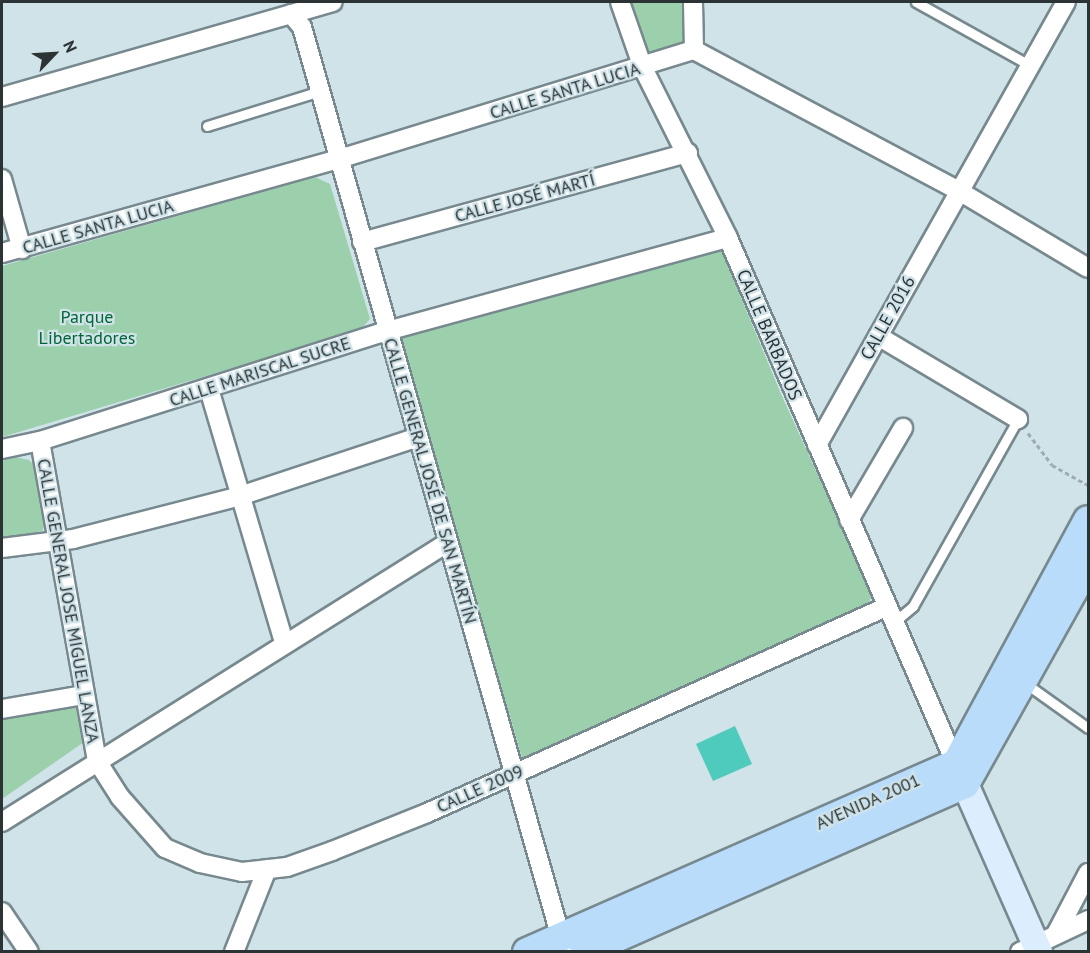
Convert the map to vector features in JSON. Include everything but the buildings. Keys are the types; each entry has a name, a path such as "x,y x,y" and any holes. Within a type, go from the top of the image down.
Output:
{"main road":[{"path":"960,774 1024,681 1083,555 1089,520"},
{"path":"960,774 1083,555"},
{"name":"AVENIDA 2001","path":"527,951 562,944 960,774"},
{"name":"AVENIDA 2001","path":"584,951 960,774"}],"street":[{"path":"2,98 333,2"},
{"name":"CALLE BARBADOS","path":"620,2 644,68 728,238 960,774"},
{"path":"693,2 694,50 959,191 1089,268"},
{"name":"CALLE 2016","path":"817,445 1066,2"},
{"name":"CALLE 2016","path":"959,191 1066,2"},
{"name":"CALLE GENERAL JOSÉ DE SAN MARTÍN","path":"291,14 302,27 447,543 516,773 562,944"},
{"name":"CALLE SANTA LUCIA","path":"2,253 339,159 644,68 694,50"},
{"name":"CALLE JOSÉ MARTÍ","path":"362,242 688,153"},
{"path":"2,179 22,249"},
{"name":"CALLE MARISCAL SUCRE","path":"2,449 40,441 387,331 728,238"},
{"path":"878,336 1018,419"},
{"path":"209,389 284,642"},
{"path":"849,520 903,428"},
{"path":"2,548 56,541 240,496 418,437"},
{"name":"CALLE GENERAL JOSE MIGUEL LANZA","path":"40,441 83,695 97,761"},
{"path":"2,822 284,642 447,543"},
{"name":"CALLE 2009","path":"97,761 120,797 165,848 200,863 242,872 287,867 332,851 890,615"},
{"path":"2,709 83,695"},
{"path":"960,774 1038,945"},
{"path":"234,951 267,869"},
{"path":"1038,945 1089,873"},
{"path":"2,912 29,951"},
{"path":"1038,945 1089,920"}],"lane":[{"path":"916,2 1029,65"},
{"path":"207,126 320,91"},
{"path":"890,615 913,606 1018,419"},
{"path":"1024,681 1089,728"}],"path":[{"path":"1018,419 1052,465 1089,484"}],"green space":[{"path":"627,2 682,2 684,41 678,48 653,55 643,52"},
{"name":"Parque Libertadores","path":"315,177 330,184 370,319 360,330 2,437 2,266"},
{"path":"710,251 722,252 781,394 872,594 868,606 522,758 400,336"},
{"path":"15,457 29,460 39,470 46,523 42,531 2,540 2,461"},
{"path":"60,706 76,706 84,742 2,799 2,717"}]}
